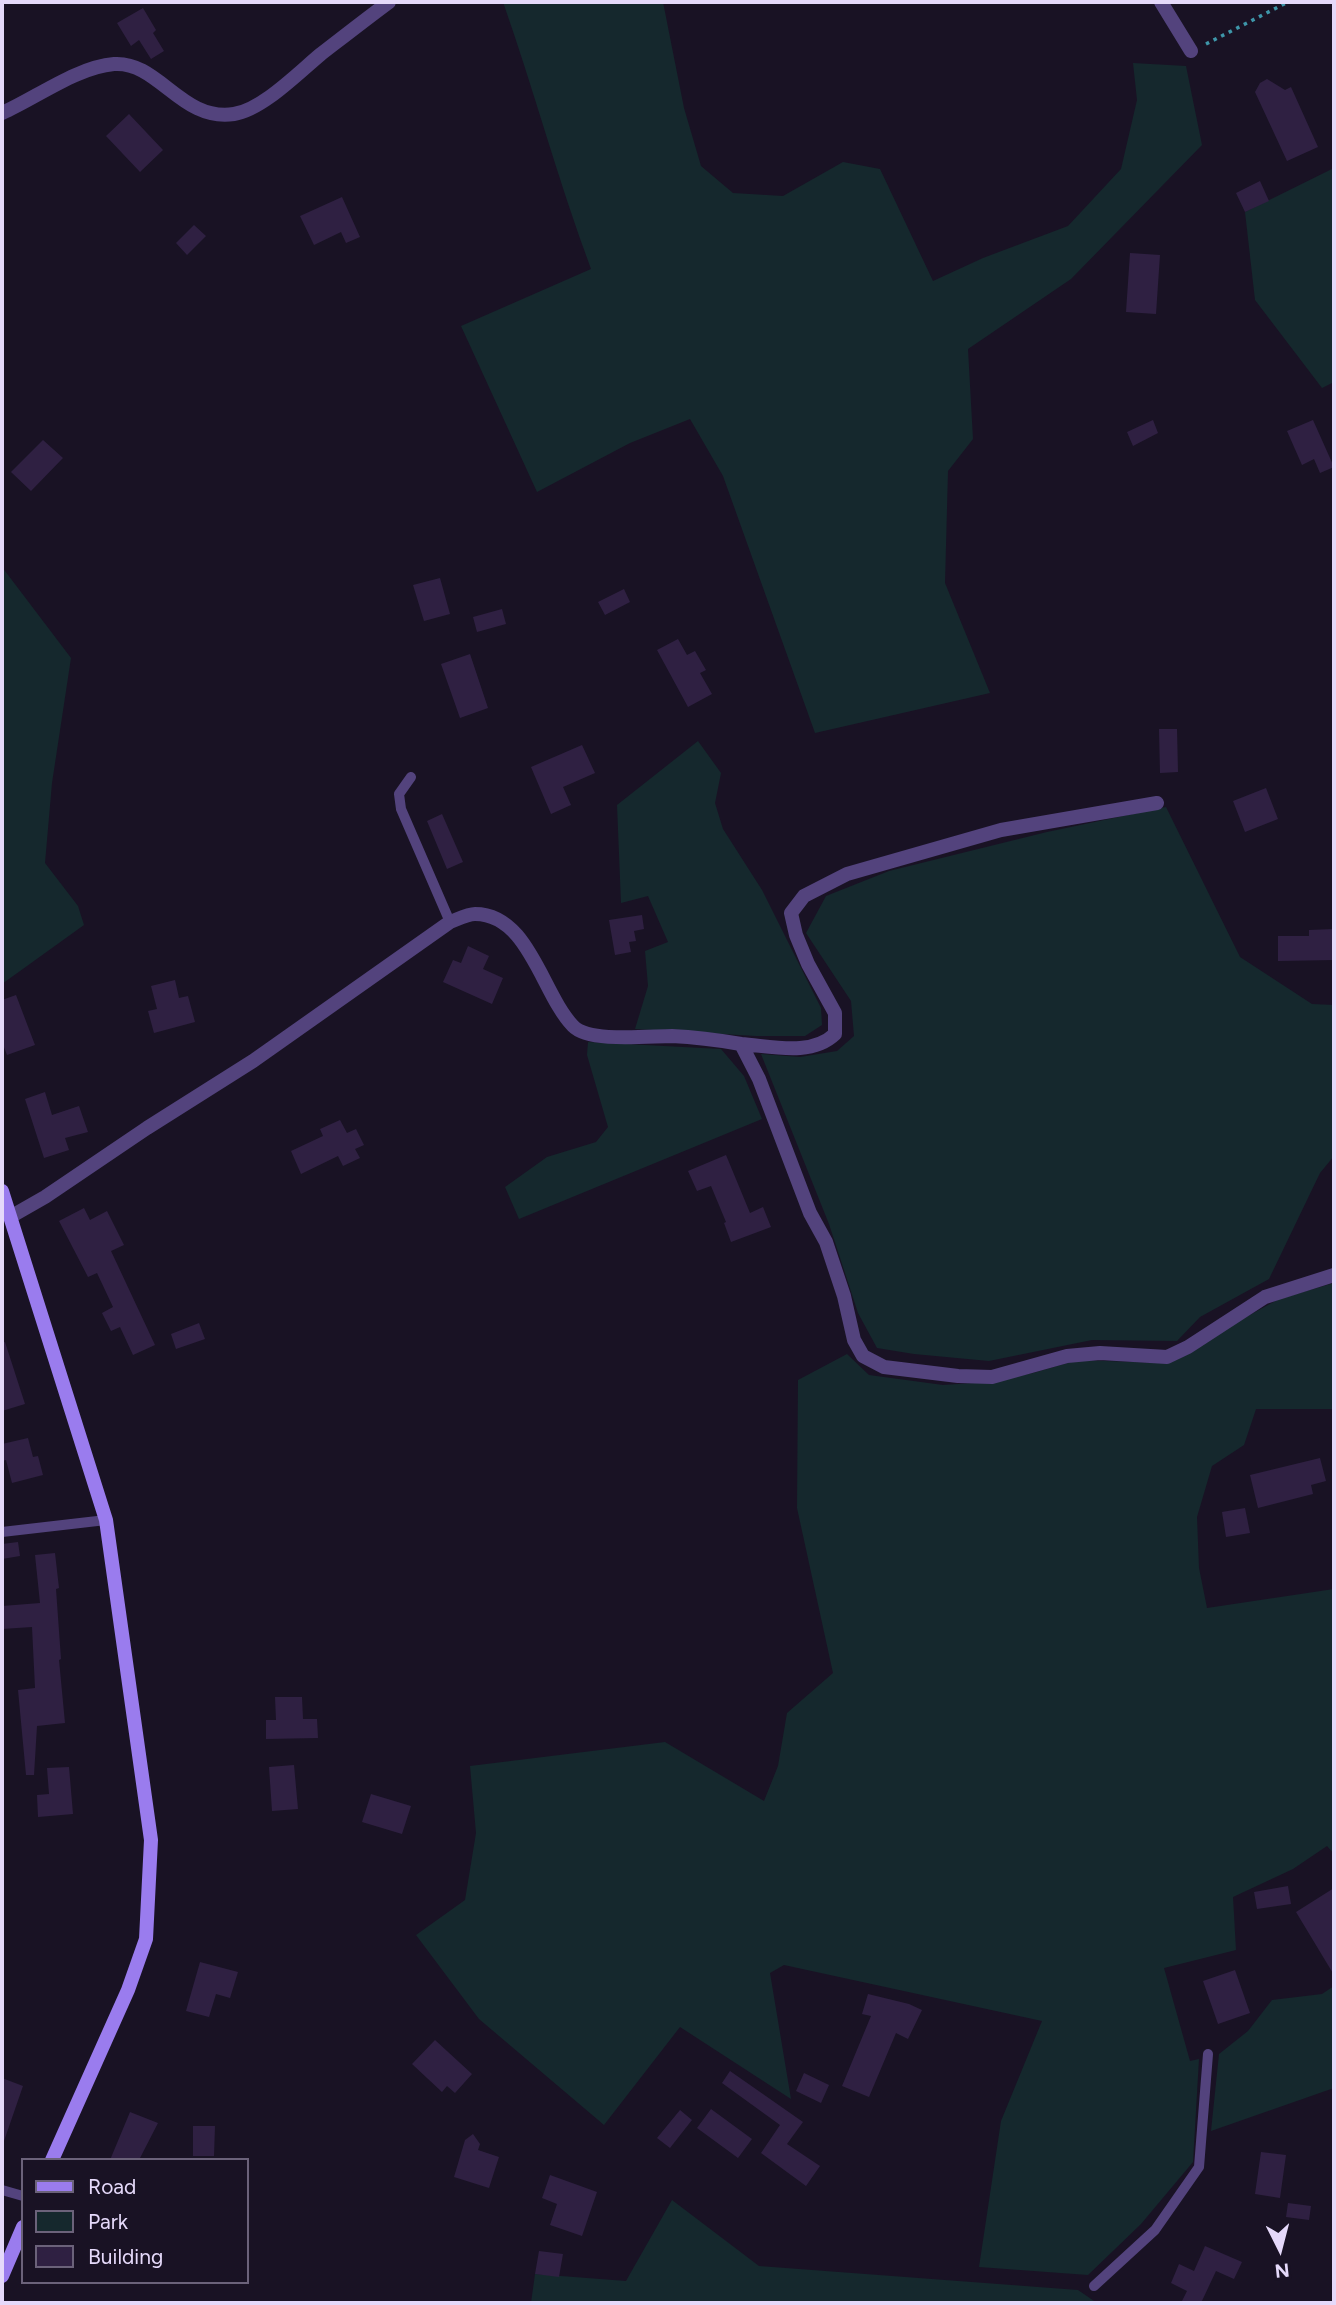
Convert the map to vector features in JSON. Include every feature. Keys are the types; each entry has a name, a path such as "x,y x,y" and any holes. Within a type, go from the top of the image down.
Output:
{"street":[{"path":"2,113 84,72 125,64 145,73 195,108 212,114 241,113 253,108 388,2"},
{"path":"1161,2 1191,51"},
{"path":"10,1217 253,1061 450,922 474,913 507,925 522,940 574,1028 586,1033 616,1037 672,1036 741,1044 816,1047 835,1034 835,1013 808,964 796,935 791,914 804,896 847,874 1001,831 1157,803"},
{"path":"741,1044 759,1079 810,1213 826,1242 844,1296 854,1340 863,1356 884,1367 958,1376 992,1377 1067,1356 1100,1353 1167,1357 1188,1347 1265,1297 1334,1275"},
{"path":"2,1191 106,1520 151,1840 146,1939 128,1990 53,2158"},
{"path":"2,2277 21,2232"}],"lane":[{"path":"411,778 399,794 401,809 450,922"},
{"path":"2,1532 106,1520"},
{"path":"1094,2286 1155,2230 1199,2168 1208,2054"},
{"path":"2,2190 21,2195"}],"path":[{"path":"1191,51 1288,2"}],"green space":[{"path":"503,2 663,2 684,108 701,166 733,193 783,196 843,162 880,169 933,281 983,258 1068,226 1121,169 1137,100 1133,63 1186,66 1202,145 1071,279 968,349 973,439 948,471 945,583 990,693 815,733 723,476 690,419 630,443 537,492 461,326 591,269"},
{"path":"1334,168 1334,382 1322,388 1255,300 1245,212"},
{"path":"2,567 71,658 52,783 45,863 78,906 84,925 2,984"},
{"path":"698,741 721,773 715,803 723,829 762,890 821,1008 822,1025 805,1036 635,1029 648,986 645,951 668,942 648,896 621,903 617,805"},
{"path":"1166,807 1240,957 1312,1004 1334,1005 1334,1156 1320,1173 1269,1279 1200,1317 1177,1341 1092,1340 989,1361 877,1348 858,1313 829,1224 761,1054 800,1057 837,1051 854,1036 851,1001 806,933 826,896 889,871 1047,832"},
{"path":"588,1042 721,1049 744,1076 762,1119 519,1219 505,1187 547,1157 596,1142 608,1127 587,1055"},
{"path":"1334,1283 1334,1409 1256,1409 1244,1445 1212,1466 1197,1517 1199,1568 1207,1608 1334,1589 1334,1854 1327,1846 1293,1869 1233,1897 1236,1950 1164,1968 1190,2061 1199,2059 1193,2162 1141,2224 1088,2275 979,2267 1001,2121 1042,2021 784,1965 770,1973 791,2099 680,2027 604,2125 479,2019 416,1935 465,1900 476,1833 470,1766 665,1742 764,1801 778,1766 787,1713 833,1673 797,1508 798,1380 847,1354 869,1375 943,1385 989,1382 1078,1360 1162,1363 1279,1299"},
{"path":"1334,1986 1334,2088 1211,2131 1219,2054 1248,2031 1272,2000 1322,1994"},
{"path":"672,2200 759,2266 1078,2290 1097,2303 531,2303 535,2274 626,2281"}],"building":[{"path":"143,8 164,51 151,59 139,40 131,46 117,23"},
{"path":"1267,79 1285,90 1291,87 1318,147 1287,161 1255,92 1260,83"},
{"path":"129,114 163,150 140,172 106,136"},
{"path":"1260,181 1269,201 1245,212 1236,193"},
{"path":"342,197 360,237 346,243 341,232 314,245 300,216"},
{"path":"194,225 206,236 187,255 176,243"},
{"path":"1130,253 1160,255 1156,314 1126,312"},
{"path":"1153,420 1158,433 1133,446 1127,432"},
{"path":"1313,420 1334,467 1320,473 1314,459 1302,465 1287,431"},
{"path":"43,440 63,458 31,491 11,472"},
{"path":"440,578 450,614 424,621 413,585"},
{"path":"624,589 630,602 605,615 598,602"},
{"path":"502,609 506,624 477,632 473,617"},
{"path":"678,639 687,655 695,651 706,670 700,673 712,694 688,707 657,650"},
{"path":"470,654 488,708 460,718 441,664"},
{"path":"1159,729 1177,729 1178,772 1160,773"},
{"path":"582,745 595,773 563,787 571,805 551,814 531,767"},
{"path":"1266,788 1278,819 1245,832 1233,801"},
{"path":"442,814 463,862 447,869 427,821"},
{"path":"642,915 644,929 634,931 636,941 629,942 631,952 615,955 609,920"},
{"path":"1334,929 1334,960 1278,961 1278,936 1309,936 1309,930"},
{"path":"468,946 489,956 483,969 503,978 492,1004 443,982 453,960 461,963"},
{"path":"175,980 179,998 188,996 195,1022 154,1033 148,1011 157,1009 151,986"},
{"path":"16,995 35,1045 7,1055 2,1042 2,1000"},
{"path":"45,1092 52,1115 79,1106 88,1132 65,1138 69,1150 44,1158 25,1099"},
{"path":"340,1120 347,1133 356,1129 364,1145 355,1149 360,1158 343,1166 338,1156 301,1174 291,1151 323,1136 320,1129"},
{"path":"726,1155 750,1213 763,1207 771,1227 731,1242 711,1186 697,1191 688,1171"},
{"path":"84,1208 90,1220 107,1211 124,1245 111,1251 155,1345 133,1355 120,1327 111,1331 102,1313 113,1307 97,1273 88,1277 59,1221"},
{"path":"199,1323 205,1339 176,1349 171,1334"},
{"path":"5,1342 25,1404 2,1411 2,1343"},
{"path":"28,1438 33,1457 38,1456 43,1475 12,1483 6,1460 2,1461 2,1444"},
{"path":"1320,1458 1326,1481 1311,1485 1313,1494 1258,1508 1250,1475"},
{"path":"1245,1508 1250,1533 1226,1537 1222,1512"},
{"path":"18,1542 20,1556 2,1559 2,1544"},
{"path":"55,1553 59,1588 56,1589 59,1660 65,1723 37,1726 34,1775 26,1775 18,1690 35,1688 32,1627 2,1629 2,1606 40,1603 35,1555"},
{"path":"275,1697 302,1697 303,1719 317,1719 318,1738 266,1739 266,1720 276,1720"},
{"path":"294,1765 298,1809 272,1811 269,1767"},
{"path":"69,1767 73,1814 38,1817 37,1795 49,1794 47,1768"},
{"path":"371,1794 411,1806 402,1834 362,1822"},
{"path":"1288,1886 1291,1904 1257,1909 1254,1892"},
{"path":"1334,1888 1334,1975 1296,1912"},
{"path":"200,1962 238,1972 230,1998 216,1994 209,2017 186,2011"},
{"path":"1235,1970 1250,2013 1218,2024 1203,1981"},
{"path":"868,1994 922,2010 908,2039 896,2033 869,2097 842,2086 871,2016 862,2014"},
{"path":"435,2040 472,2074 455,2093 447,2086 442,2092 412,2064"},
{"path":"730,2071 803,2122 787,2144 820,2166 806,2186 761,2153 780,2125 722,2083"},
{"path":"804,2073 829,2085 821,2103 796,2091"},
{"path":"2,2078 23,2086 4,2141 2,2140"},
{"path":"711,2109 752,2139 738,2158 697,2128"},
{"path":"680,2110 692,2120 670,2148 657,2138"},
{"path":"130,2112 158,2123 140,2158 111,2158"},
{"path":"193,2126 215,2126 214,2156 193,2156"},
{"path":"473,2134 480,2144 478,2150 499,2157 489,2188 454,2177 465,2140"},
{"path":"1261,2152 1286,2155 1280,2198 1255,2194"},
{"path":"550,2175 597,2192 582,2236 550,2225 557,2204 542,2198"},
{"path":"1288,2203 1311,2206 1309,2220 1286,2217"},
{"path":"1205,2246 1242,2262 1234,2279 1216,2271 1201,2303 1181,2303 1187,2291 1171,2283 1179,2264 1194,2271"},
{"path":"539,2251 563,2254 559,2277 535,2274"}]}
